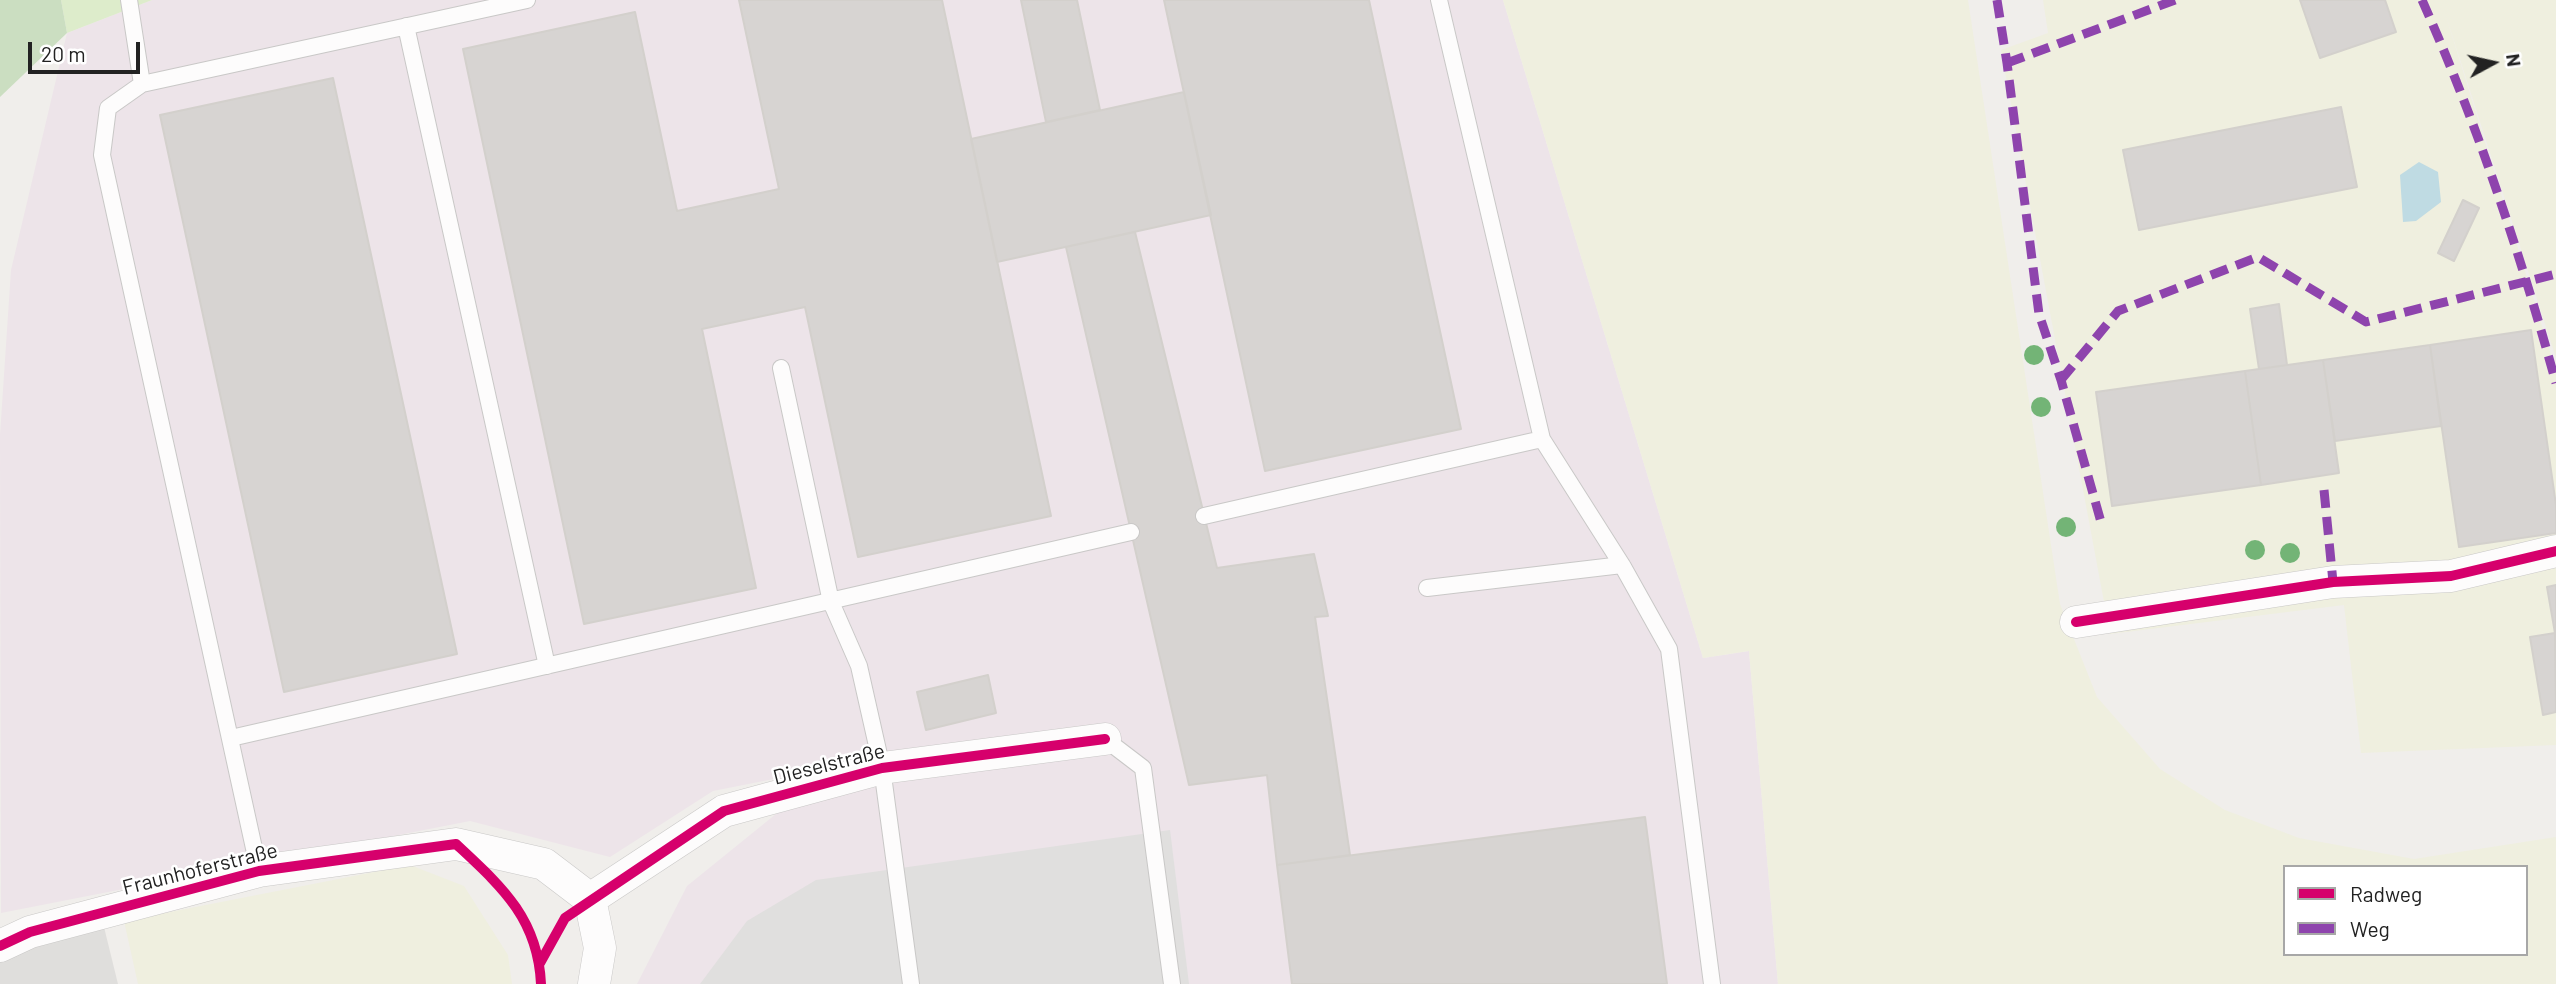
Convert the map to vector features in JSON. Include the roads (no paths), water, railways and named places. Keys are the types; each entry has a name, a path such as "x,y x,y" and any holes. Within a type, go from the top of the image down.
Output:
{"street":[{"path":"2076,622 2333,582 2451,576 2556,551"},
{"name":"Dieselstraße","path":"590,900 724,811 882,768 1105,739"},
{"name":"Fraunhoferstraße","path":"0,946 30,932 259,871 456,844 544,864 590,900"},
{"path":"590,900 600,948 594,984"}],"lane":[{"path":"129,0 142,84"},
{"path":"259,871 102,155 108,108 142,84 527,0"},
{"path":"1439,0 1542,439 1622,565 1669,649 1712,984"},
{"path":"406,26 547,666"},
{"path":"781,368 831,602 859,666 882,768 911,984"},
{"path":"1204,516 1542,439"},
{"path":"231,738 1131,532"},
{"path":"1427,588 1622,565"},
{"path":"1105,739 1143,768 1172,984"}],"water":[{"path":"2419,162 2438,172 2441,202 2416,221 2403,222 2400,175"}]}
